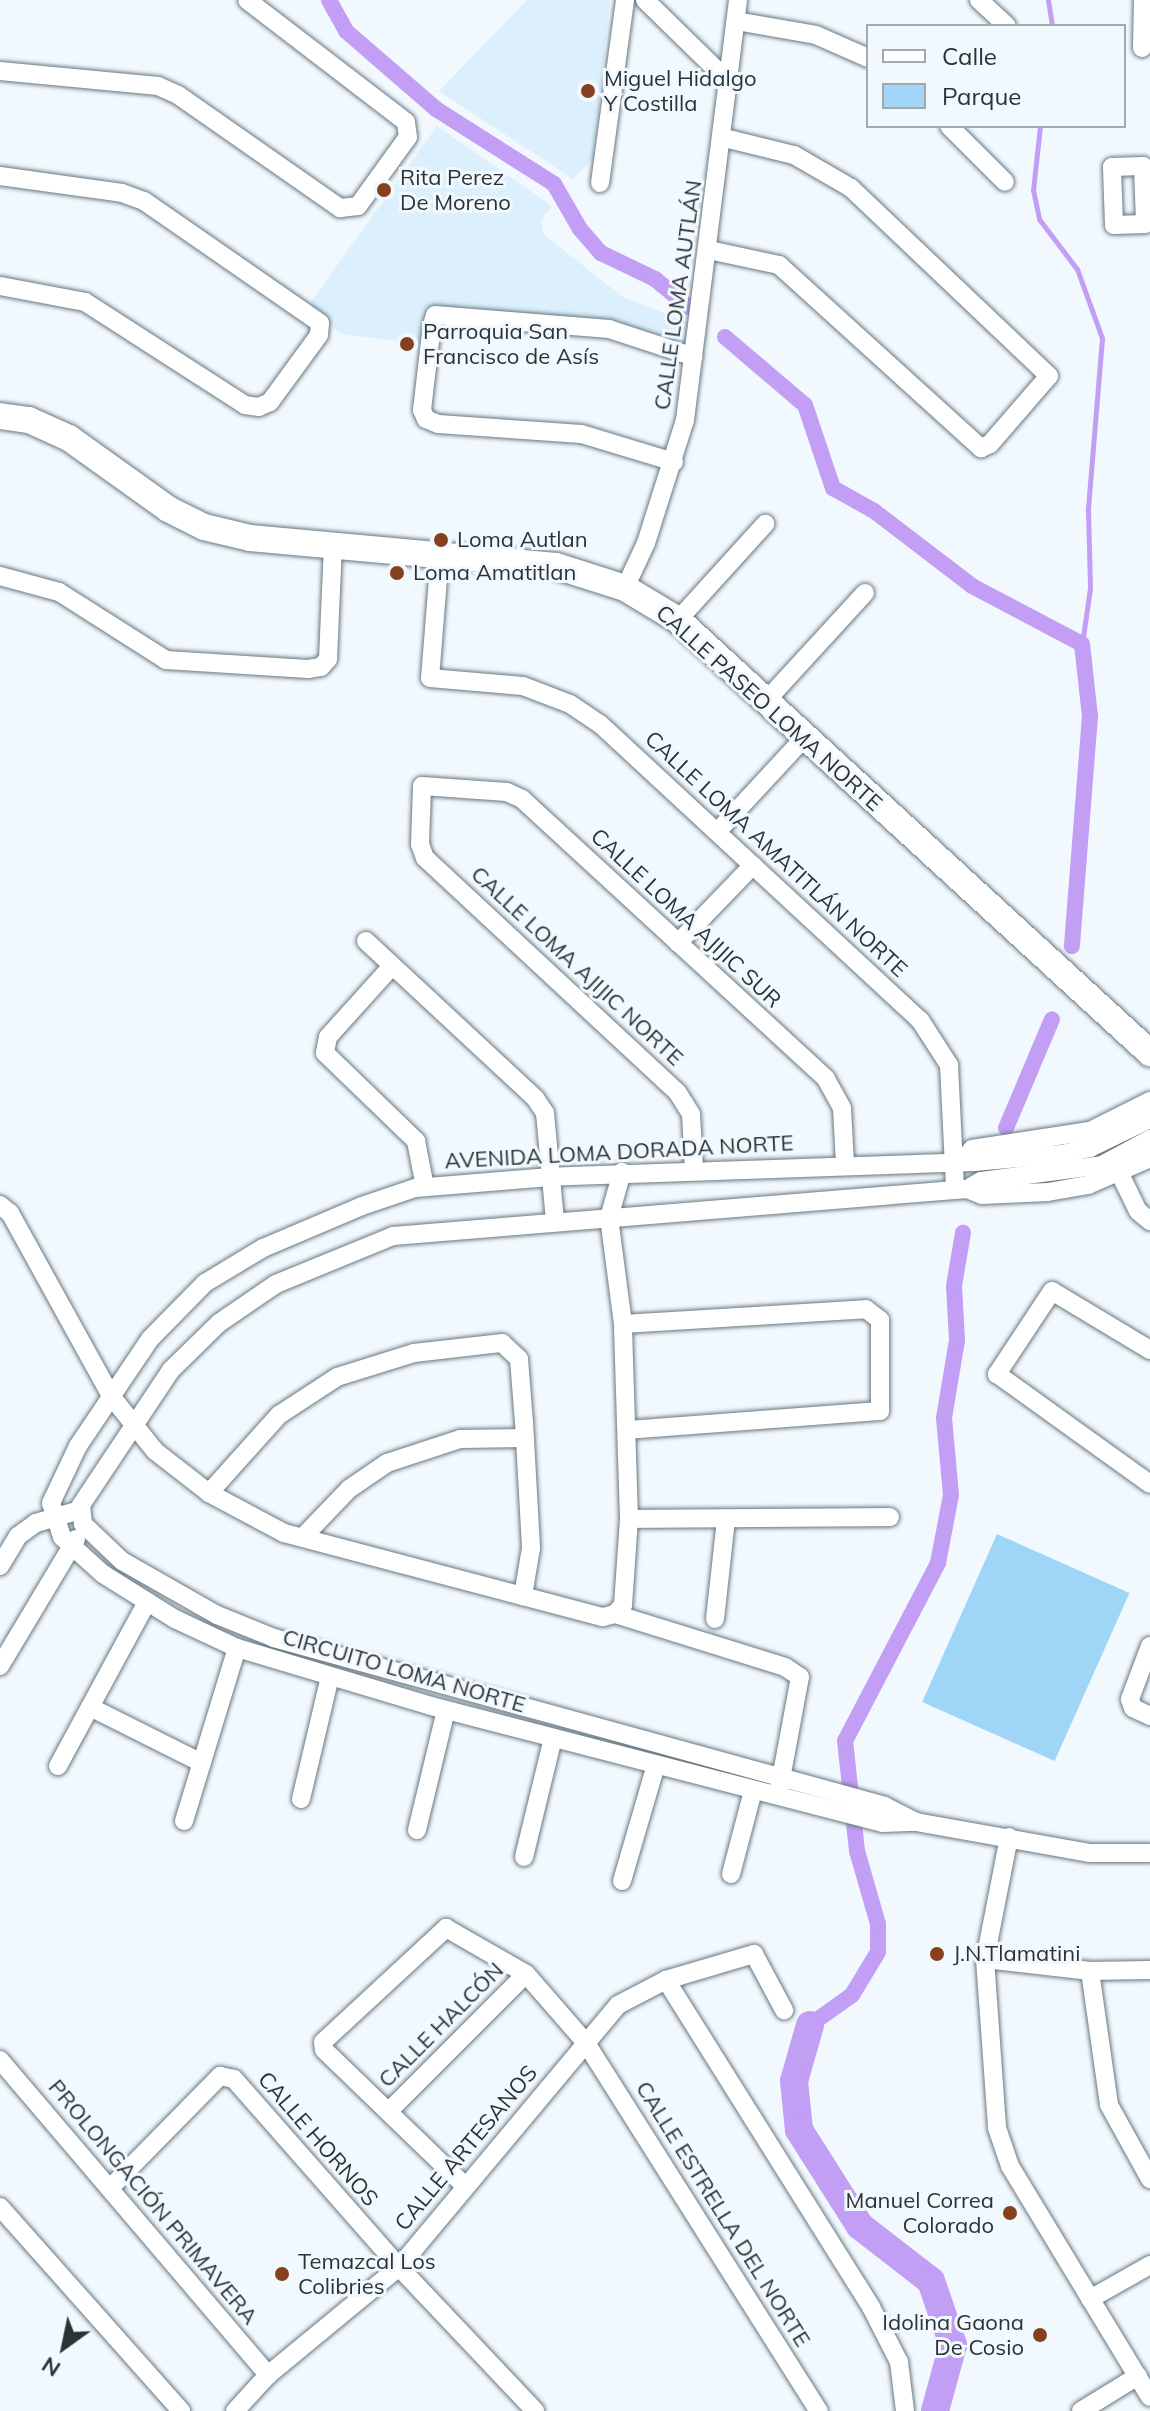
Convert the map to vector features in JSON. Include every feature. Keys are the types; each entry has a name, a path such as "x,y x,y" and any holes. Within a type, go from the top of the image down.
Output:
{"street":[{"path":"0,71 158,86 349,210 358,206 410,129 247,0"},
{"path":"600,183 625,0"},
{"path":"645,0 729,82"},
{"name":"CALLE LOMA AUTLÁN","path":"625,588 692,421 694,357 724,138 738,0"},
{"path":"979,0 1005,24"},
{"path":"1142,48 1143,0"},
{"path":"736,21 816,35 866,57"},
{"path":"961,130 1005,182"},
{"path":"709,250 779,265 981,448 990,444 1049,376 851,188 794,155 724,138"},
{"path":"0,176 122,193 144,201 320,323 319,335 278,391 259,407 245,405 85,302 0,286"},
{"path":"674,462 581,434 438,424 426,419 422,410 435,315 609,329 694,357"},
{"name":"CALLE PASEO LOMA NORTE","path":"0,416 29,420 69,438 168,509 204,527 333,546 556,566 625,588 678,620 765,702 1147,1043"},
{"path":"678,620 765,524"},
{"path":"0,576 59,592 166,660 321,667 328,659 333,546"},
{"name":"CALLE LOMA AMATITLÁN NORTE","path":"440,554 430,678 523,686 570,704 600,724 938,1041 949,1065 961,1189"},
{"path":"765,702 865,593"},
{"path":"717,832 805,737"},
{"name":"CALLE LOMA AJIJIC SUR","path":"420,850 422,786 507,792 522,799 826,1079 842,1108 845,1164"},
{"name":"CALLE LOMA AJIJIC NORTE","path":"420,850 677,1092 691,1114 694,1171"},
{"path":"678,943 753,865"},
{"path":"366,941 535,1098 545,1113 555,1221"},
{"path":"392,966 328,1037 325,1053 416,1141 425,1187"},
{"name":"AVENIDA LOMA DORADA NORTE","path":"960,1159 972,1149 1090,1131 1150,1101"},
{"name":"AVENIDA LOMA DORADA NORTE","path":"111,1396 150,1339 205,1283 277,1242 362,1206 425,1187 622,1172 960,1159 974,1162 1062,1154 1090,1148 1150,1119"},
{"path":"0,1666 69,1547 133,1424 171,1370 219,1323 276,1284 393,1236 961,1189 981,1181 1102,1165 1150,1139"},
{"path":"961,1189 982,1195 1048,1192 1120,1174 1150,1158"},
{"path":"615,1614 623,1605 629,1519 623,1324 609,1218 622,1172"},
{"path":"1120,1174 1138,1211 1150,1221"},
{"path":"0,1205 10,1213 111,1396 155,1451 209,1493 243,1514 303,1537 603,1617 615,1614 785,1667 800,1677 779,1788"},
{"path":"1150,1350 1052,1291 997,1374 1150,1484"},
{"path":"623,1324 866,1309 880,1320 880,1411 628,1430"},
{"path":"209,1493 279,1415 337,1377 414,1353 502,1343 519,1359 531,1548 523,1596"},
{"path":"52,1519 51,1503 64,1473 111,1396"},
{"path":"303,1537 349,1489 387,1463 460,1439 525,1438"},
{"path":"629,1519 890,1517"},
{"path":"0,1566 18,1536 52,1519 82,1518"},
{"name":"CIRCUITO LOMA NORTE","path":"82,1518 122,1561 217,1615 274,1638 844,1806 1090,1853 1150,1853"},
{"name":"CIRCUITO LOMA NORTE","path":"52,1519 69,1547 147,1602 237,1648 438,1708 753,1791 779,1788"},
{"path":"715,1619 726,1519"},
{"path":"58,1766 147,1602"},
{"path":"1150,1646 1130,1699 1133,1708 1150,1716"},
{"path":"184,1821 237,1648"},
{"path":"301,1799 330,1676"},
{"path":"417,1830 438,1708 434,1685"},
{"path":"90,1707 202,1763"},
{"path":"524,1857 553,1738"},
{"path":"622,1881 656,1765"},
{"path":"731,1874 753,1791"},
{"path":"1009,1837 985,1959 997,2128 1010,2166 1150,2397"},
{"name":"CALLE ESTRELLA DEL NORTE","path":"390,2110 324,2050 328,2035 446,1928 526,1974 586,2043 819,2411"},
{"name":"CALLE ARTESANOS","path":"235,2411 268,2375 399,2267 464,2185 618,2005 666,1980 754,1954 784,2010"},
{"path":"985,1959 1090,1971 1150,1970"},
{"path":"1090,1971 1109,2105 1150,2179"},
{"name":"CALLE HALCÓN","path":"390,2110 526,1974"},
{"path":"666,1980 790,2185 871,2307 899,2362 905,2411"},
{"name":"PROLONGACIÓN PRIMAVERA","path":"0,2060 268,2375"},
{"name":"CALLE HORNOS","path":"111,2187 220,2076 227,2076 399,2267 535,2411"},
{"path":"390,2110 464,2185"},
{"path":"0,2207 181,2411"},
{"path":"1090,2299 1150,2265"},
{"path":"1081,2411 1138,2376"}],"shaded area":[{"path":"527,0 610,0 593,159 573,179 439,91"},
{"path":"437,126 552,206 541,220 543,234 623,297 690,323 688,348 610,321 426,307 423,344 341,334 308,306"}],"green space":[{"path":"997,1534 1129,1593 1055,1761 922,1702"}],"waterway":[{"path":"329,0 346,31 436,109 554,184 580,229 601,253 655,279 689,307"},
{"path":"1048,0 1052,24"},
{"path":"1040,128 1033,190 1039,219 1077,269 1102,338 1088,510 1090,588 1082,644"},
{"path":"725,337 805,405 833,488 874,511 972,586 1082,644 1090,716 1072,946"},
{"path":"1006,1128 1052,1019"},
{"path":"810,2025 852,1995 878,1952 878,1924 857,1851 845,1741 938,1563 951,1495 944,1418 957,1340 954,1286 963,1233"},
{"path":"810,2025 794,2081 799,2130 860,2226 931,2281 953,2345 935,2411"}],"place":[{"name":"Miguel Hidalgo Y Costilla","path":"588,91"},
{"name":"Rita Perez De Moreno","path":"384,190"},
{"name":"Parroquia San Francisco de Asís","path":"407,344"},
{"name":"Loma Autlan","path":"441,540"},
{"name":"Loma Amatitlan","path":"397,573"},
{"name":"J.N.Tlamatini","path":"937,1954"},
{"name":"Manuel Correa Colorado","path":"1010,2213"},
{"name":"Temazcal Los Colibries","path":"282,2274"},
{"name":"Idolina Gaona De Cosio","path":"1040,2335"}]}
